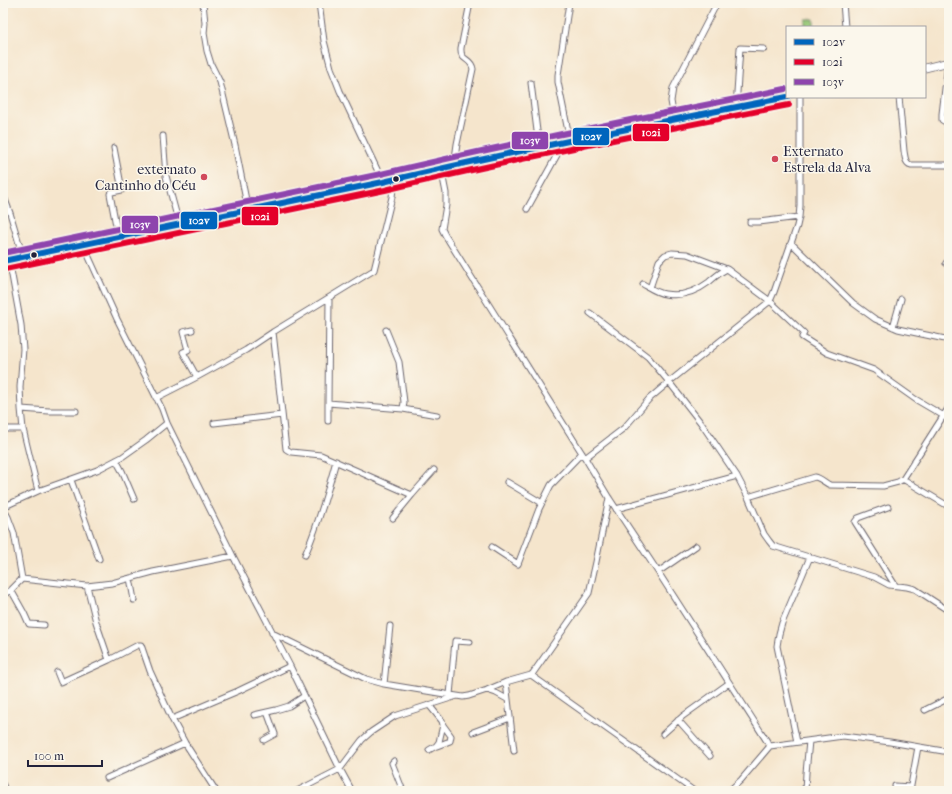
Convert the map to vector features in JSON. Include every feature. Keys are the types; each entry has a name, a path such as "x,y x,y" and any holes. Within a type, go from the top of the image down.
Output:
{"main road":[{"path":"926,68 948,63"},
{"path":"6,260 383,182 539,147 786,97"}],"street":[{"path":"203,3 205,23 204,33 207,51 211,64 220,82 248,210"},
{"path":"319,3 324,41 340,91 383,182"},
{"path":"454,165 473,69 471,63 462,57 460,53 470,3"},
{"path":"569,3 558,82 570,141"},
{"path":"674,119 672,101 673,88 717,3"},
{"path":"844,3 845,26"},
{"path":"736,107 740,48 764,49"},
{"path":"948,63 942,120 949,124"},
{"path":"531,83 539,147"},
{"path":"492,547 518,564 551,484 584,455 624,428 649,399 770,301 799,217 800,98"},
{"path":"899,98 904,151 907,162 911,165 949,165"},
{"path":"163,136 166,176 179,224"},
{"path":"527,210 557,155 555,144"},
{"path":"114,148 122,190 112,192 110,194 118,236"},
{"path":"441,168 446,193 446,205 442,229 445,235 584,455 609,498 770,746"},
{"path":"156,398 246,350 374,270 392,197 391,179"},
{"path":"3,194 23,257"},
{"path":"750,222 799,217"},
{"path":"791,243 853,303 875,319 893,327 949,341"},
{"path":"83,244 117,319 162,409 167,423 352,791"},
{"path":"650,288 659,261 665,255 672,252 687,254 727,269 770,301 804,333 802,337 827,353 874,370 915,399 946,417"},
{"path":"6,260 21,325 23,349 20,387 23,429 38,491"},
{"path":"643,284 666,294 682,294 698,289 720,272 727,269"},
{"path":"328,421 329,298"},
{"path":"893,327 901,299"},
{"path":"590,313 645,354 669,382 701,423 737,476 764,534 773,546 874,577 889,585 915,589 949,612"},
{"path":"192,330 183,332 188,350 183,352 197,377"},
{"path":"386,330 399,362 404,402 403,409"},
{"path":"273,332 286,449 292,452 321,455 412,495"},
{"path":"328,403 403,409 437,415"},
{"path":"748,497 815,477 825,484 830,485 882,486 898,482 903,479 946,417 949,407"},
{"path":"21,409 76,411"},
{"path":"214,423 282,415"},
{"path":"22,579 14,533 3,508 38,491 97,470 116,460 146,440 167,423"},
{"path":"3,429 23,429"},
{"path":"116,460 134,499"},
{"path":"306,556 315,532 336,461"},
{"path":"393,518 434,470"},
{"path":"616,509 737,476"},
{"path":"903,479 948,506"},
{"path":"71,480 99,559"},
{"path":"507,482 542,503"},
{"path":"272,633 366,679 384,684 450,695 463,697 469,696 506,682 531,675 589,593 609,498"},
{"path":"888,507 858,518 855,522 895,585"},
{"path":"658,572 696,546"},
{"path":"3,595 22,579 87,586 112,583 153,572 233,556"},
{"path":"797,742 777,640 782,623 810,557"},
{"path":"130,578 134,600"},
{"path":"87,586 96,622 109,660"},
{"path":"10,590 29,624 44,624"},
{"path":"384,684 390,626"},
{"path":"450,695 455,641 470,642"},
{"path":"57,672 61,682 138,645 141,645 150,671 172,720 216,791"},
{"path":"172,720 290,666"},
{"path":"531,675 694,791"},
{"path":"506,682 514,751"},
{"path":"663,734 683,716 729,683"},
{"path":"487,690 507,699"},
{"path":"254,715 289,706 304,696"},
{"path":"297,791 340,769 362,740 395,716 458,696"},
{"path":"925,710 949,698"},
{"path":"429,705 442,721 451,736 450,741 429,750"},
{"path":"264,740 275,734 267,712"},
{"path":"473,732 510,718"},
{"path":"678,720 710,756"},
{"path":"436,746 439,742 443,724"},
{"path":"729,791 741,780 770,746 843,736 949,752"},
{"path":"805,791 809,741"},
{"path":"107,778 185,743"},
{"path":"895,786 910,789 918,747"},
{"path":"394,761 392,763 403,791"},
{"path":"3,785 5,791"}],"green space":[{"path":"805,19 814,19 814,26 805,26"}],"transit line":[{"name":"103v","path":"3,253 381,174 532,140 785,89"},
{"name":"102v","path":"3,261 383,182 534,148 786,97"},
{"name":"102i","path":"5,269 385,190 536,156 789,105"}],"place":[{"name":"Externato Estrela da Alva","path":"775,159"},
{"name":"externato Cantinho do Céu","path":"204,177"}]}
